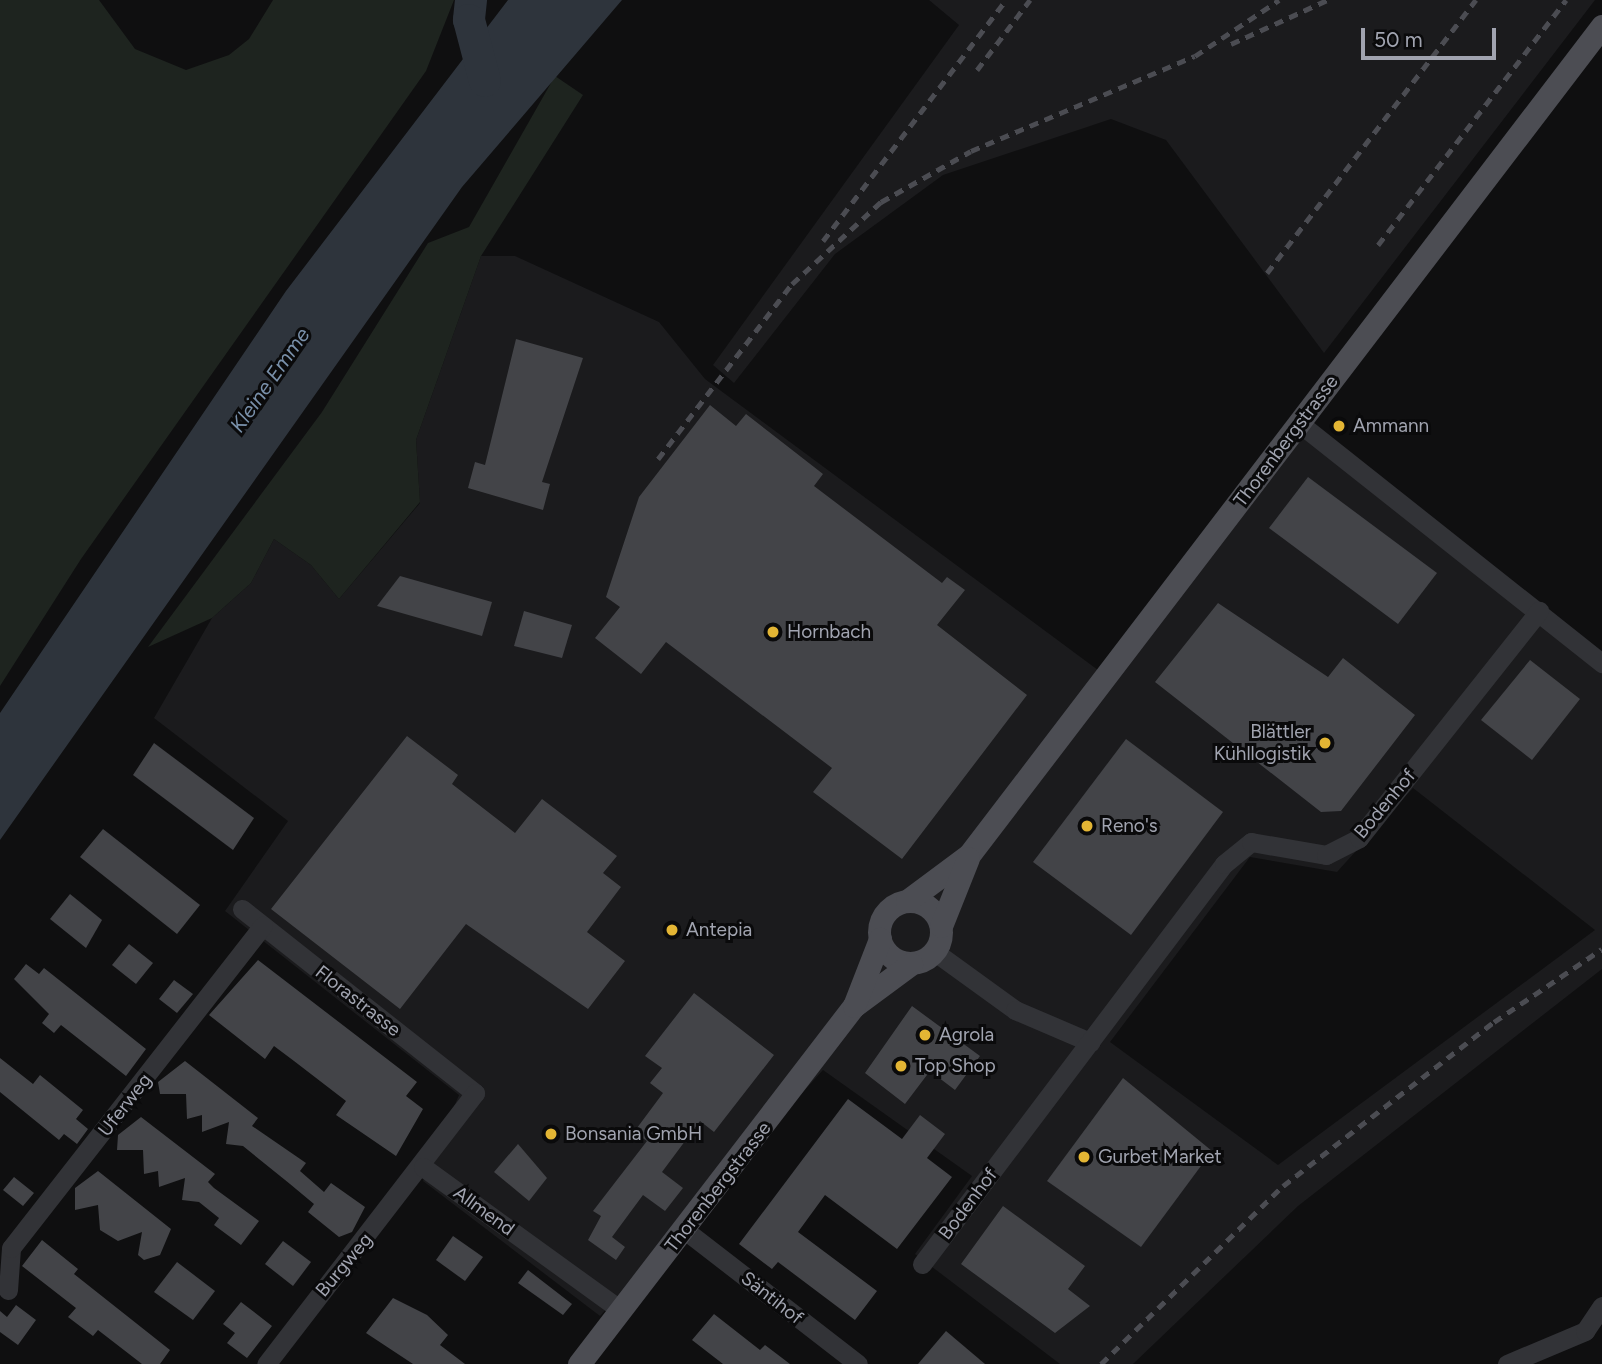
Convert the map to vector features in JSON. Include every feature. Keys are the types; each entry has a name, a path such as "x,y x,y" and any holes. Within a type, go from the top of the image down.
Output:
{"main road":[{"name":"Thorenbergstrasse","path":"908,901 969,855 1602,26"},
{"name":"Thorenbergstrasse","path":"941,926 969,855"},
{"path":"908,901 930,908 941,926 935,952 911,964 893,958 880,939 884,916 908,901"},
{"name":"Thorenbergstrasse","path":"579,1364 618,1308 685,1231 854,1006 880,939"},
{"name":"Thorenbergstrasse","path":"854,1006 911,964"}],"street":[{"path":"1299,423 1602,663"},
{"name":"Bodenhof","path":"922,1264 1242,846 1275,842 1326,855 1359,838 1539,611"},
{"name":"Florastrasse","path":"242,909 475,1093 423,1167"},
{"name":"Uferweg","path":"8,1290 11,1248 263,926"},
{"path":"935,952 1015,1010 1090,1042"},
{"name":"Allmend","path":"423,1167 618,1308"},
{"name":"Burgweg","path":"266,1364 423,1167"},
{"name":"Säntihof","path":"685,1231 858,1364"},
{"path":"1507,1364 1585,1331 1602,1306"}],"shaded area":[{"path":"0,0 99,0 135,49 186,70 229,55 249,39 273,0 454,0 426,71 81,559 0,686"},
{"path":"929,0 1595,0 1324,353 1166,140 1111,119 943,175 835,254 734,383 713,365 959,25"},
{"path":"555,76 583,95 481,256 416,440 420,502 339,599 311,565 274,539 251,583 212,618 148,647 322,412 428,243 469,227"},
{"path":"481,256 515,256 659,322 705,379 1106,676 1299,423 1602,663 1602,969 1298,1206 1133,1364 1060,1364 915,1254 972,1176 823,1070 600,1316 423,1181 459,1095 225,911 288,821 154,718 212,618 251,583 274,539 311,565 339,599 420,503 416,440","holes":["1413,788 1595,930 1278,1165 1110,1042 1250,857 1337,872"]}],"water":[{"name":"Kleine Emme","path":"508,0 622,0 462,187 0,840 0,713 286,291"}],"building":[{"path":"516,339 583,358 542,482 550,484 543,510 468,488 475,462 485,465"},
{"name":"Hornbach","path":"710,405 736,426 746,414 823,474 814,486 942,583 947,577 965,590 937,625 1027,695 902,859 813,792 832,768 666,642 641,674 595,638 620,607 606,597 639,497"},
{"path":"1308,477 1437,573 1398,624 1269,528"},
{"path":"400,576 492,602 482,636 377,606"},
{"path":"1218,603 1328,677 1343,658 1415,715 1341,811 1321,812 1155,682"},
{"path":"524,611 572,625 562,658 514,646"},
{"path":"1530,660 1580,699 1532,760 1481,720"},
{"path":"407,736 458,775 452,784 515,833 542,799 617,856 603,873 621,887 587,932 625,961 588,1009 466,924 400,1009 271,909"},
{"path":"1126,739 1223,812 1131,935 1033,862"},
{"path":"154,743 254,818 233,850 133,775"},
{"path":"103,829 200,905 177,934 80,857"},
{"path":"70,894 102,920 86,948 50,919"},
{"path":"129,944 153,963 136,984 112,965"},
{"path":"258,960 417,1082 406,1096 423,1109 396,1156 336,1115 346,1101 294,1061 274,1046 265,1059 209,1015"},
{"path":"26,964 39,974 44,968 146,1049 126,1076 61,1025 54,1033 42,1023 49,1014 14,979"},
{"path":"174,980 193,994 177,1013 159,999"},
{"path":"694,993 774,1055 714,1132 700,1121 662,1172 683,1188 665,1211 643,1195 612,1237 625,1247 616,1260 588,1240 601,1216 593,1211 647,1141 634,1132 663,1093 650,1083 662,1068 645,1056"},
{"path":"912,1006 980,1056 955,1090 930,1071 905,1104 865,1073"},
{"path":"0,1058 33,1084 40,1075 83,1110 76,1119 88,1129 77,1144 64,1134 59,1140 0,1092"},
{"path":"185,1061 258,1118 252,1126 306,1163 300,1171 324,1192 331,1183 365,1207 352,1232 339,1237 308,1212 314,1204 290,1184 243,1146 226,1144 229,1122 202,1132 202,1115 187,1119 186,1094 160,1094 158,1082"},
{"path":"1123,1078 1212,1151 1141,1247 1047,1181"},
{"path":"848,1099 902,1139 920,1115 945,1134 927,1158 952,1177 897,1249 825,1195 798,1232 877,1291 855,1320 778,1262 772,1269 739,1244"},
{"path":"141,1117 215,1174 208,1182 259,1221 241,1245 214,1225 219,1218 199,1202 182,1200 185,1178 159,1187 158,1171 144,1174 143,1150 117,1150 118,1135"},
{"path":"518,1144 547,1178 529,1201 494,1172"},
{"path":"98,1171 171,1229 160,1255 144,1260 138,1255 142,1232 118,1241 100,1230 98,1205 75,1210 75,1188"},
{"path":"14,1177 34,1193 23,1206 3,1190"},
{"path":"1003,1206 1085,1266 1068,1289 1090,1306 1055,1333 961,1264"},
{"path":"453,1236 483,1257 465,1281 436,1260"},
{"path":"42,1240 78,1269 74,1274 170,1350 160,1364 142,1364 98,1330 93,1336 68,1317 76,1308 22,1266"},
{"path":"283,1241 311,1262 293,1286 265,1264"},
{"path":"177,1262 215,1291 193,1320 154,1292"},
{"path":"528,1270 572,1304 563,1315 518,1283"},
{"path":"393,1298 427,1315 448,1335 440,1345 465,1364 413,1364 366,1333"},
{"path":"241,1302 272,1326 247,1358 227,1343 235,1333 223,1324"},
{"path":"16,1305 36,1320 18,1345 0,1332 0,1311 7,1317"},
{"path":"714,1314 760,1350 765,1345 790,1364 723,1364 692,1340"},
{"path":"946,1331 985,1364 918,1364"}],"waterway":[{"path":"471,0 469,20 485,81"}],"railway":[{"path":"823,241 1006,0"},
{"path":"977,70 1030,0"},
{"path":"658,459 792,284 881,202 971,151 1195,56 1279,0"},
{"path":"1231,44 1327,0"},
{"path":"1267,273 1476,0"},
{"path":"1378,245 1566,0"},
{"path":"1101,1364 1283,1186 1494,1022 1602,949"}],"place":[{"name":"Ammann","path":"1339,426"},
{"name":"Hornbach","path":"773,632"},
{"name":"Blättler Kühllogistik","path":"1325,743"},
{"name":"Reno's","path":"1087,826"},
{"name":"Antepia","path":"672,930"},
{"name":"Agrola","path":"925,1035"},
{"name":"Top Shop","path":"901,1066"},
{"name":"Bonsania GmbH","path":"551,1134"},
{"name":"Gurbet Market","path":"1084,1157"}]}
